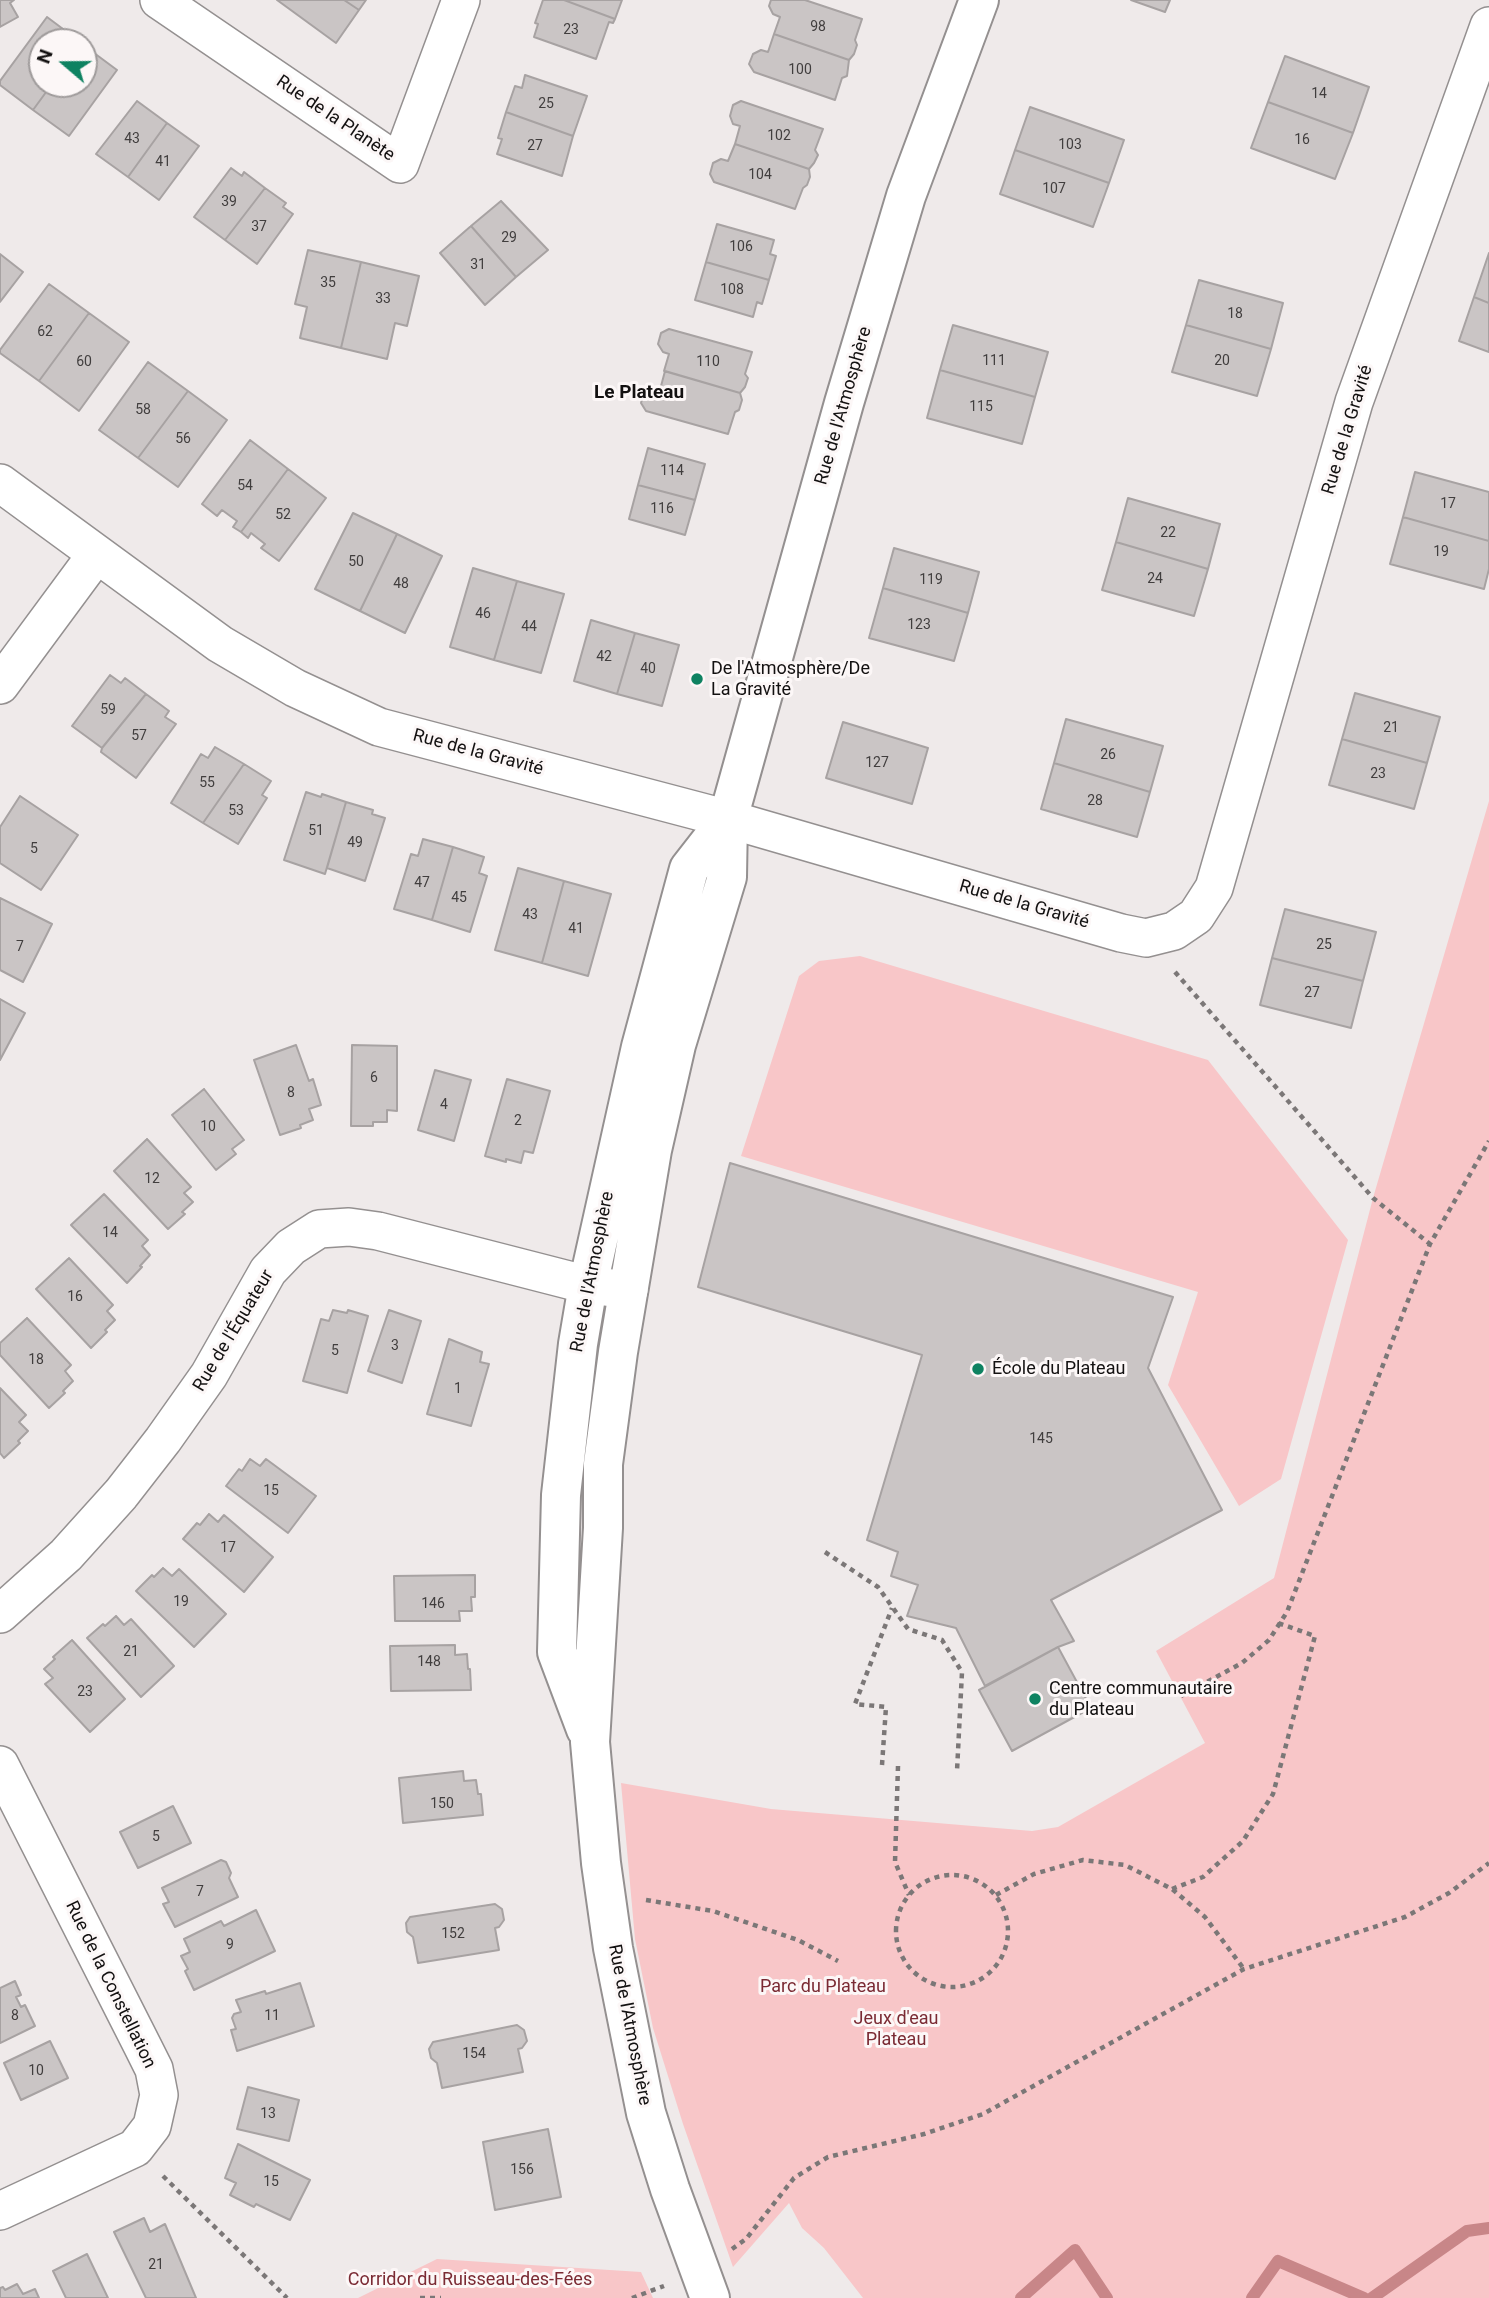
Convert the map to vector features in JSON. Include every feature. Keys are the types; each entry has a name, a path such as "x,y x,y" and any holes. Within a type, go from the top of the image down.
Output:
{"street":[{"name":"Rue de la Planète","path":"159,0 400,164 461,0"},
{"name":"Rue de l'Atmosphère","path":"705,2285 646,2113 629,2034 607,1903 590,1742 603,1541 603,1464 652,1150 673,1058 727,877 728,819 844,403 906,196 979,0"},
{"name":"Rue de la Gravité","path":"0,483 220,644 295,688 379,727 728,819 1095,925 1146,938 1174,931 1196,916 1214,888 1354,402 1489,26"},
{"path":"0,685 96,555"},
{"name":"Rue de l'Atmosphère","path":"590,1742 557,1652 561,1495 578,1344 587,1285 641,1047 689,869 728,819"},
{"name":"Rue de l'Équateur","path":"0,1614 10,1608 66,1555 121,1494 209,1375 268,1271 290,1247 319,1229 349,1227 378,1231 587,1285 629,1290"},
{"name":"Rue de la Constellation","path":"0,1765 154,2069 159,2095 152,2126 135,2148"},
{"path":"0,2211 135,2148"}],"path":[{"path":"1146,938 1373,1198 1430,1244"},
{"path":"1181,1696 1242,1663 1269,1640 1287,1612 1430,1244 1489,1141"},
{"path":"825,1552 878,1587 908,1629 942,1640 962,1672 957,1770"},
{"path":"882,1765 886,1707 855,1704 892,1607"},
{"path":"1172,1889 1203,1877 1243,1841 1273,1794 1315,1636 1278,1623"},
{"path":"898,1766 895,1862 909,1895"},
{"path":"996,1895 1034,1874 1083,1860 1125,1865 1172,1889 1205,1917 1244,1969"},
{"path":"705,2285 746,2239 794,2178 828,2157 923,2134 983,2114 1244,1969 1405,1916 1449,1893 1489,1863"},
{"path":"942,1876 962,1876 980,1882 996,1895 1005,1912 1008,1931 1005,1950 995,1967 980,1980 962,1987 943,1987 924,1980 909,1967 899,1951 895,1931 899,1912 909,1895 924,1882 942,1876"},
{"path":"607,1903 647,1900 713,1911 797,1940 838,1961"},
{"path":"135,2148 287,2298"},
{"path":"421,2298 441,2298"}],"green space":[{"name":"Parc du Plateau","path":"1489,801 1489,2298 863,2298 824,2248 802,2228 789,2203 733,2267 653,2028 635,1939 621,1783 771,1809 1032,1831 1058,1827 1205,1743 1156,1651 1274,1578 1373,1198"},
{"path":"860,956 1208,1060 1348,1240 1281,1479 1239,1506 1168,1385 1198,1292 741,1156 799,976 819,961"},
{"name":"Corridor du Ruisseau-des-Fées","path":"437,2259 641,2272 653,2298 358,2298"}],"building":[{"path":"0,0 14,0 10,3 18,17 0,27"},
{"path":"277,0 344,0 359,10 336,43"},
{"path":"344,0 366,0 359,10"},
{"path":"543,0 564,0 615,19 613,23 609,22 596,59 534,37 538,24 535,23"},
{"path":"564,0 622,0 615,19"},
{"path":"771,0 805,0 862,19 855,40 857,45 854,54 849,60 774,34 780,17 773,14 769,6"},
{"path":"1131,0 1170,0 1165,12"},
{"path":"47,17 62,28 39,28"},
{"path":"774,34 849,60 847,76 842,78 835,100 754,72 749,64 753,54 761,50 768,52"},
{"path":"28,43 28,98 42,98 33,110 0,85 0,81"},
{"path":"98,56 117,70 98,96"},
{"path":"1285,56 1369,87 1353,133 1268,102"},
{"path":"525,75 587,96 573,136 506,112 515,86 522,88"},
{"path":"42,98 97,98 69,136 33,110"},
{"path":"137,101 167,123 128,177 96,154"},
{"path":"741,101 823,129 815,150 818,155 809,169 735,144 740,126 733,124 730,116 733,105"},
{"path":"1268,102 1353,133 1335,179 1251,148"},
{"path":"1030,107 1124,140 1109,183 1015,150"},
{"path":"506,112 573,136 562,176 497,154 502,139 498,138"},
{"path":"167,123 199,146 159,200 128,177"},
{"path":"735,144 809,169 810,177 795,209 714,182 710,174 713,163 721,159 728,161"},
{"path":"1015,150 1109,183 1093,227 1000,194"},
{"path":"231,168 242,176 244,172 265,188 225,240 194,217"},
{"path":"265,188 286,203 283,207 293,214 257,264 225,240"},
{"path":"501,201 548,250 516,277 471,226"},
{"path":"717,224 774,240 770,254 776,256 769,280 706,262"},
{"path":"471,226 516,277 485,305 440,253"},
{"path":"308,250 361,262 341,348 300,338 307,307 295,304"},
{"path":"1489,253 1489,303 1474,297"},
{"path":"0,254 23,272 0,302"},
{"path":"361,262 419,276 407,326 395,323 387,359 341,348"},
{"path":"706,262 769,280 762,304 757,302 753,317 695,300"},
{"path":"1199,280 1283,303 1271,349 1186,325"},
{"path":"49,284 89,313 39,381 0,353 0,350"},
{"path":"1474,297 1489,303 1489,352 1459,341"},
{"path":"89,313 129,342 79,411 39,381"},
{"path":"953,325 1048,352 1035,397 940,370"},
{"path":"1186,325 1271,349 1257,396 1172,372"},
{"path":"669,329 752,352 745,374 748,378 745,387 740,393 664,371 669,354 663,352 658,344 661,333"},
{"path":"148,362 188,391 138,458 99,430"},
{"path":"940,370 1035,397 1022,444 927,418"},
{"path":"665,371 740,393 742,400 728,434 646,411 641,403 644,392 652,388 660,390"},
{"path":"188,391 227,420 178,487 138,458"},
{"path":"250,440 288,469 241,532 233,527 237,521 222,510 217,516 202,504"},
{"path":"648,448 705,464 695,500 638,485"},
{"path":"288,469 326,498 279,561 261,548 265,544 251,533 248,538 241,532"},
{"path":"1415,472 1489,492 1489,541 1403,517"},
{"path":"638,485 695,500 685,535 629,519"},
{"path":"1128,498 1220,524 1208,569 1116,542"},
{"path":"353,513 397,534 360,611 315,589"},
{"path":"1403,517 1489,541 1489,569 1484,589 1390,564"},
{"path":"397,534 442,556 405,633 360,611"},
{"path":"1116,542 1208,569 1194,616 1102,590"},
{"path":"894,548 979,572 968,613 883,588"},
{"path":"473,568 517,581 494,660 450,647"},
{"path":"517,581 564,594 541,673 494,660"},
{"path":"883,588 968,613 954,661 869,638"},
{"path":"591,620 635,633 617,694 574,681"},
{"path":"635,633 679,645 662,706 617,694"},
{"path":"110,675 121,683 125,678 146,694 102,748 72,726"},
{"path":"1355,693 1440,717 1427,763 1342,739"},
{"path":"146,694 169,711 165,717 176,724 136,778 101,752"},
{"path":"1066,719 1163,746 1150,792 1054,763"},
{"path":"843,722 928,748 912,804 826,778"},
{"path":"1342,739 1427,763 1414,809 1329,785"},
{"path":"215,747 244,764 203,823 171,803 201,754 208,758"},
{"path":"1054,763 1150,792 1137,837 1041,809"},
{"path":"244,764 271,781 262,795 267,798 238,844 203,823"},
{"path":"306,792 346,802 325,874 284,860"},
{"path":"20,796 78,835 41,890 0,863 0,827"},
{"path":"346,802 373,810 372,814 385,818 365,881 327,868"},
{"path":"423,839 453,847 432,920 394,909 411,854 418,856"},
{"path":"453,847 484,857 479,873 487,876 470,932 432,920"},
{"path":"518,868 564,881 542,963 495,950"},
{"path":"564,881 611,894 588,976 542,963"},
{"path":"0,898 52,924 23,982 0,970"},
{"path":"1285,909 1376,932 1363,981 1272,958"},
{"path":"1272,958 1363,981 1351,1028 1260,1005"},
{"path":"0,999 25,1013 0,1060"},
{"path":"296,1045 309,1081 313,1079 321,1105 309,1109 313,1120 300,1125 301,1128 280,1135 254,1060"},
{"path":"352,1045 397,1046 397,1111 387,1110 387,1122 373,1122 373,1126 351,1126"},
{"path":"435,1070 471,1080 454,1141 418,1130"},
{"path":"507,1079 550,1091 533,1153 524,1151 521,1163 485,1156"},
{"path":"204,1089 244,1140 232,1149 236,1154 216,1170 172,1115"},
{"path":"147,1139 191,1187 184,1193 193,1202 182,1212 185,1214 168,1229 114,1171"},
{"path":"730,1163 1173,1297 1148,1368 1222,1510 1051,1600 1074,1641 985,1686 956,1628 907,1616 918,1585 891,1576 898,1552 867,1540 922,1355 698,1287"},
{"path":"104,1194 148,1240 142,1246 150,1255 127,1283 71,1225"},
{"path":"69,1258 113,1305 107,1311 115,1320 91,1348 36,1289"},
{"path":"333,1310 347,1313 348,1310 368,1316 347,1393 303,1381 321,1319 329,1321"},
{"path":"389,1310 421,1321 402,1383 368,1371"},
{"path":"27,1318 71,1365 65,1371 73,1381 49,1408 0,1355 0,1343"},
{"path":"449,1339 482,1352 480,1362 489,1364 471,1426 427,1414"},
{"path":"0,1388 26,1415 19,1422 28,1431 4,1458 0,1453"},
{"path":"250,1459 260,1466 266,1459 316,1496 288,1533 226,1486"},
{"path":"209,1514 218,1522 224,1515 273,1557 244,1592 183,1539"},
{"path":"163,1568 172,1576 179,1569 226,1614 194,1647 136,1591"},
{"path":"475,1575 475,1597 471,1597 472,1611 459,1611 460,1621 395,1621 394,1576"},
{"path":"116,1616 124,1625 131,1619 174,1666 141,1697 87,1638"},
{"path":"72,1640 125,1699 90,1732 45,1684 53,1678 44,1669"},
{"path":"455,1645 455,1655 467,1654 471,1690 391,1691 390,1646"},
{"name":"Centre communautaire du Plateau","path":"1058,1647 1091,1708 1012,1751 979,1690"},
{"path":"463,1771 464,1781 476,1780 478,1794 481,1794 483,1815 403,1823 399,1778"},
{"path":"173,1806 191,1843 138,1868 120,1832"},
{"path":"221,1860 226,1862 231,1873 229,1878 238,1897 175,1927 163,1904 169,1902 162,1888"},
{"path":"495,1904 502,1909 504,1920 495,1928 499,1950 418,1963 413,1937 407,1932 406,1923 410,1917"},
{"path":"256,1910 275,1951 194,1990 181,1956 190,1952 184,1939 221,1921 224,1926"},
{"path":"15,1981 21,1995 16,1997 21,2007 25,2005 35,2026 0,2043 0,1988"},
{"path":"300,1983 314,2026 237,2051 231,2030 236,2029 232,2018 234,2014 241,2012 236,2000"},
{"path":"517,2025 524,2030 527,2041 518,2049 523,2072 442,2088 437,2063 431,2058 429,2049 433,2042"},
{"path":"50,2041 68,2078 21,2100 4,2063"},
{"path":"248,2087 299,2100 289,2141 237,2129"},
{"path":"548,2129 561,2197 495,2210 483,2142"},
{"path":"238,2144 310,2180 290,2220 230,2195 236,2183 225,2178"},
{"path":"144,2218 150,2232 165,2224 196,2298 146,2298 114,2232"},
{"path":"87,2254 108,2298 66,2298 53,2271"},
{"path":"17,2284 23,2294 35,2289 39,2298 0,2298 0,2288 5,2290"}],"waterway":[{"path":"1372,2298 1467,2231 1489,2228"},
{"path":"1021,2298 1075,2250 1107,2298"},
{"path":"1252,2298 1278,2261 1364,2298"}],"place":[{"name":"De l'Atmosphère/De La Gravité","path":"697,679"},
{"name":"École du Plateau","path":"978,1369"},
{"name":"Centre communautaire du Plateau","path":"1035,1699"}],"district":[{"name":"Le Plateau","path":"639,393"}],"park label":[{"name":"Jeux d'eau Plateau","path":"896,2029"}]}
